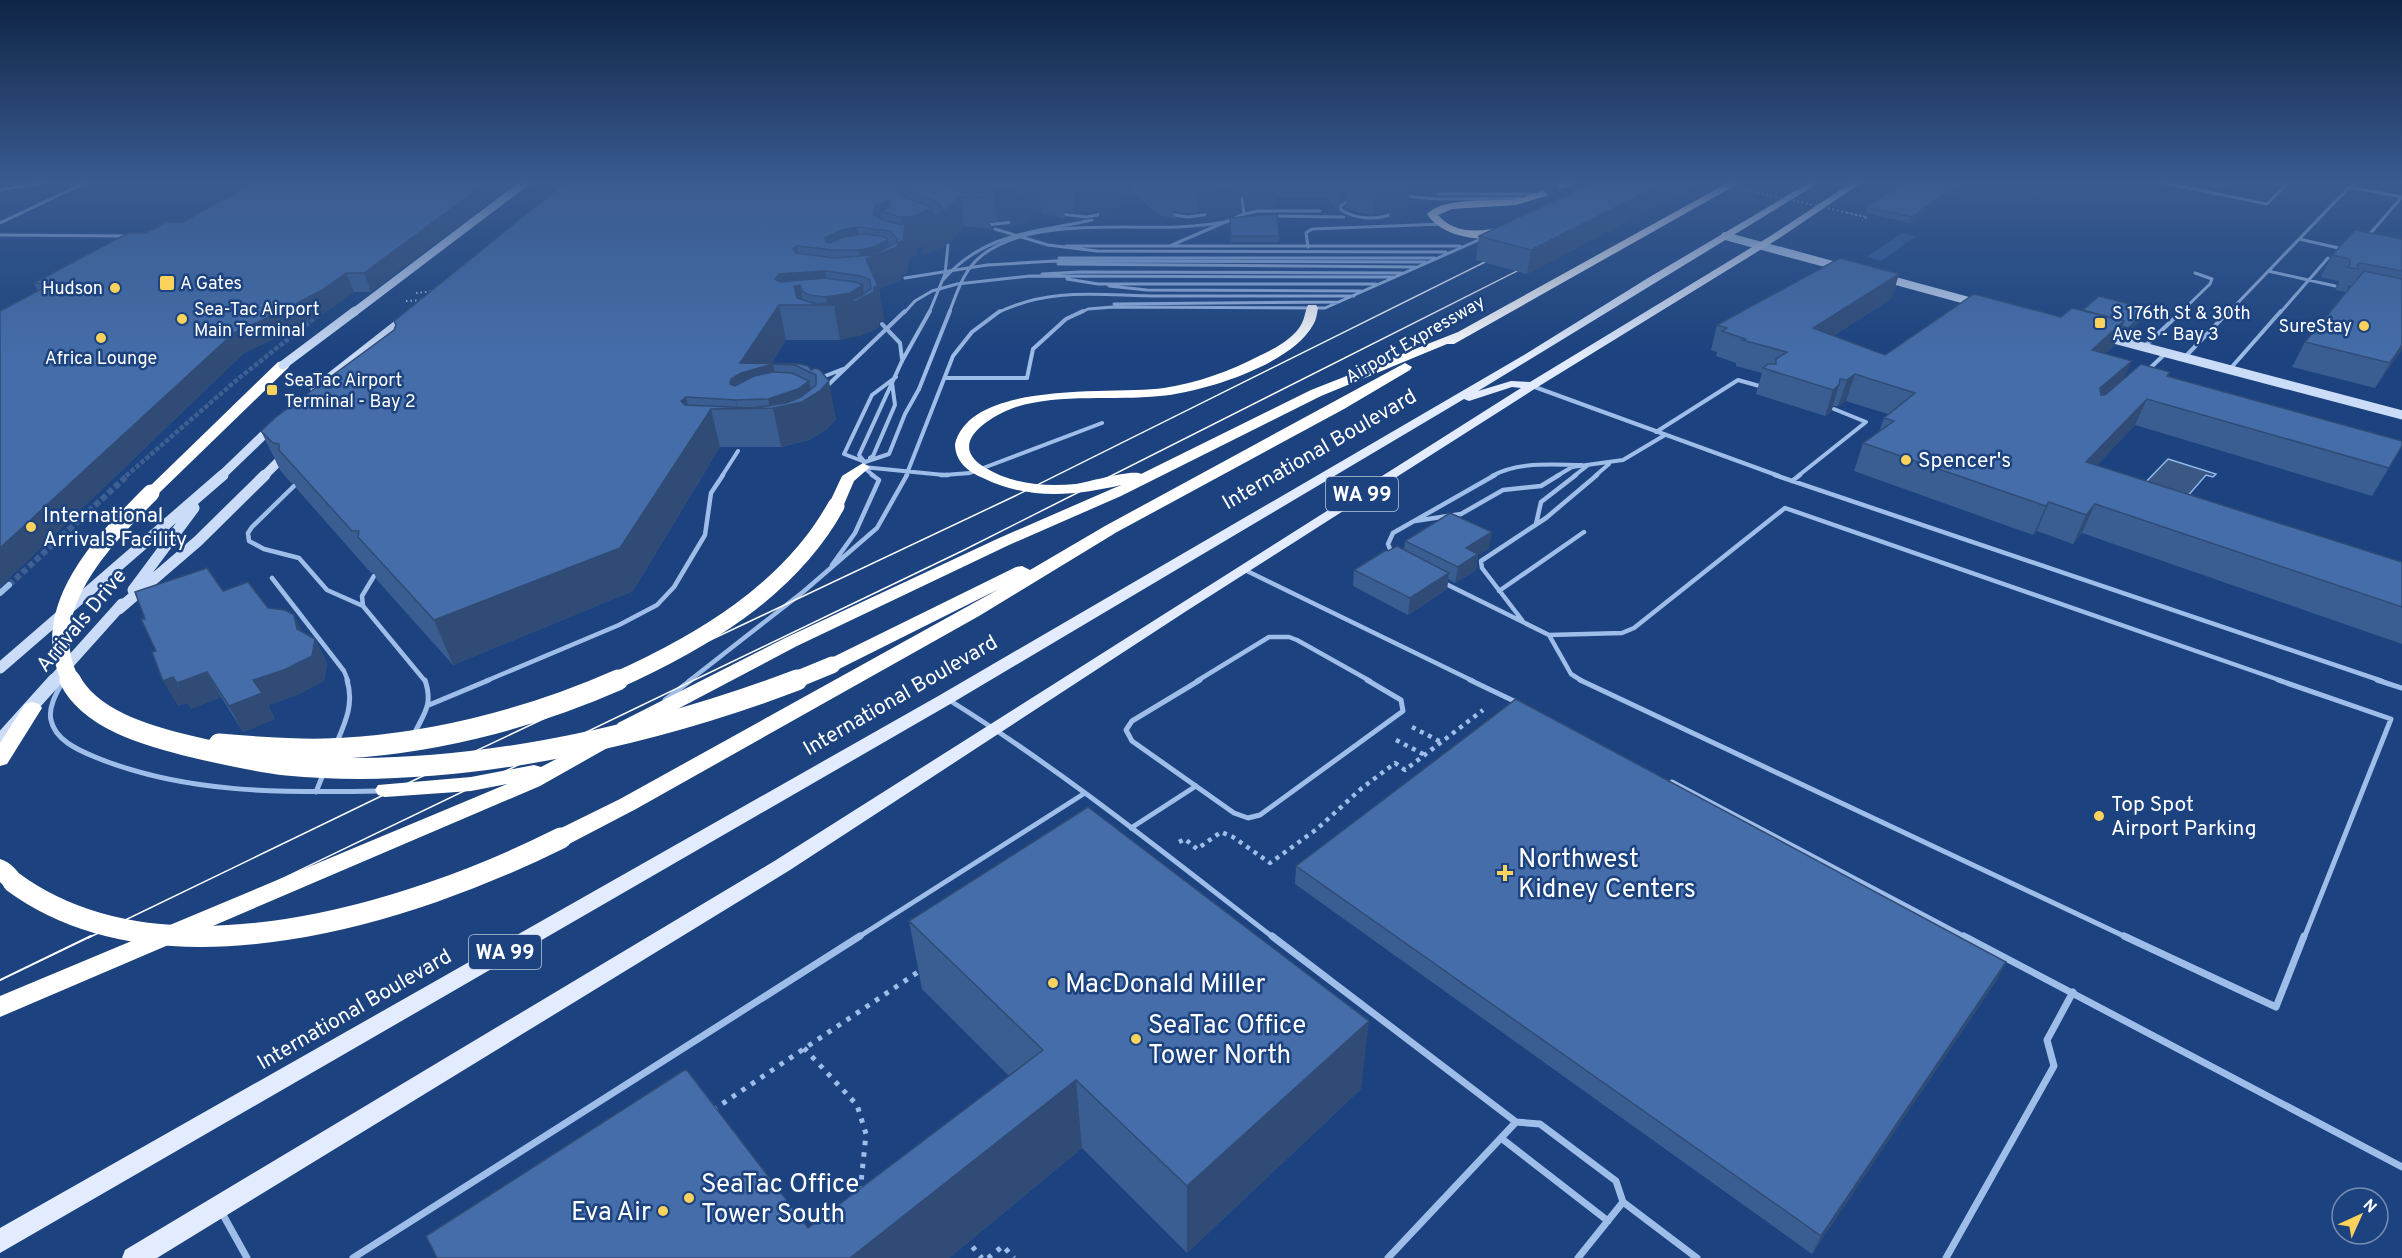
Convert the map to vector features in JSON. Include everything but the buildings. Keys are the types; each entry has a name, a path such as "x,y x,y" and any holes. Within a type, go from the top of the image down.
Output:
{"highway":[{"name":"Airport Expressway","path":"1111,530 1339,406 1459,335 1632,240"},
{"path":"1184,460 1127,478 1060,490 1013,486 978,471 967,461 962,442 977,421 1005,407 1041,399 1144,394 1196,385 1280,351 1305,332 1312,318 1312,308"},
{"path":"0,1007 493,800 790,642 1184,460 1316,393 1459,335"},
{"path":"284,365 151,493 102,546 81,578 62,621 59,640 61,660 68,680 81,696 103,714 154,738 265,764 395,766 473,759 534,751 657,725 747,699 832,665 954,603 1111,530"},
{"path":"154,738 263,748 329,749 410,740 508,718 605,686 644,668 719,625 763,593 820,536 847,479 864,465"},
{"path":"7,874 37,900 59,911 99,924 155,934 220,935 289,928 361,914 432,894 499,868 628,804 973,612 1111,530"},
{"path":"0,759 32,708"},
{"path":"388,785 425,789 511,777 570,760"}],"main road":[{"path":"284,365 449,240"},
{"name":"International Boulevard","path":"0,1241 946,699 1528,357 1719,240"},
{"path":"1740,240 1850,269"},
{"name":"WA 99","path":"134,1258 783,865 1532,386 1769,240"},
{"path":"1871,275 1989,306"},
{"path":"304,399 417,309"},
{"path":"2088,332 2402,415"},
{"path":"1528,357 1518,376 1524,383 1532,386"},
{"path":"1436,409 1511,384 1532,386"},
{"name":"Arrivals Drive","path":"0,668 207,490 281,419"},
{"path":"119,609 198,541 297,444"},
{"name":"Arrivals Drive","path":"0,741 119,609 207,490"}],"street":[{"path":"0,593 9,585"}],"lane":[{"path":"942,281 961,260 999,240"},
{"path":"864,465 889,454 908,406 919,389 964,276 973,263 987,252 1018,240"},
{"path":"1029,240 1065,248 1133,257"},
{"path":"1170,246 1185,240"},
{"path":"1307,240 1308,247"},
{"path":"1094,308 1325,308 1479,240"},
{"path":"2184,358 2298,240"},
{"path":"2302,240 2346,249"},
{"path":"1040,243 1063,246 1445,248 1465,246"},
{"path":"864,465 859,455 902,361 921,331 942,281 948,257 948,245"},
{"path":"2334,251 2337,247"},
{"path":"1065,248 1097,251 1451,252"},
{"path":"904,278 1015,262 1079,257 1440,257"},
{"path":"2230,370 2328,258"},
{"path":"1015,262 1429,262"},
{"path":"1034,262 1130,272"},
{"path":"1064,264 1419,267"},
{"path":"2268,271 2335,286"},
{"path":"824,389 924,296 945,286 1000,278 1071,272 1407,272"},
{"path":"2144,347 2210,284 2212,279 2195,273"},
{"path":"1043,277 1147,290 1367,291"},
{"path":"1000,278 1395,278"},
{"path":"1088,283 1381,284"},
{"path":"626,728 687,684 877,528 887,514 908,472 953,356 972,332 998,312 1014,304 1041,296 1085,293 1123,296 1354,296"},
{"path":"1085,293 1143,302"},
{"path":"946,378 1027,378 1033,349 1070,316 1094,308 1143,302 1342,302"},
{"path":"882,324 900,343 902,361"},
{"path":"2142,376 2166,352"},
{"path":"813,381 845,369"},
{"path":"828,569 855,533 879,480 864,465 844,454 872,395 896,377"},
{"path":"1656,432 1738,380 1766,387"},
{"path":"864,465 873,456 895,405 892,383"},
{"path":"1532,386 1792,481 2402,688"},
{"path":"1792,481 1866,422 1834,410"},
{"path":"864,465 944,475 978,471 1102,423"},
{"path":"1524,623 1482,568 1482,561 1536,524 1606,466 1635,455 1665,435"},
{"path":"429,705 620,625 657,605 674,587 705,535 711,493 738,451"},
{"path":"1401,561 1391,554 1387,546 1388,539 1393,533 1505,470 1527,465 1582,465 1615,462"},
{"path":"1536,524 1541,502 1584,468 1594,464"},
{"path":"1413,522 1461,514 1496,493 1541,486 1567,468 1582,465"},
{"path":"294,486 252,527 248,533 249,541 264,549 299,558 327,591 363,606 424,678 429,693 429,705 407,748"},
{"path":"1442,582 1549,634 1622,633 1635,628 1785,508 2391,719 2276,1007 1585,683 1571,674 1549,634"},
{"path":"1499,591 1584,532"},
{"path":"1244,569 1523,706"},
{"path":"363,606 362,596 374,576"},
{"path":"272,578 344,671 351,686 348,715 316,792"},
{"path":"1269,637 1289,637 1297,640 1395,695 1403,705 1403,711 1399,716 1255,818 1234,813 1196,786 1131,741 1127,736 1128,725 1269,637"},
{"path":"76,656 52,704 51,720 59,736 69,745 101,761 166,780 206,786 316,792 388,785"},
{"path":"946,699 994,728 1084,793 1516,1122 1540,1124 1616,1181 1623,1202 1697,1258"},
{"path":"396,769 401,758"},
{"path":"1660,777 2073,992 2402,1167"},
{"path":"1131,828 1196,786"},
{"path":"354,1258 1084,793"},
{"path":"1946,1258 2055,1066 2047,1040 2073,992"},
{"path":"1388,1258 1516,1122"},
{"path":"1501,1138 1608,1221"},
{"path":"1578,1258 1623,1202"},
{"path":"219,1207 247,1258"}],"path":[{"path":"1179,843 1185,839 1197,849 1221,832 1233,837 1270,863 1326,822 1376,776 1395,763 1405,770 1483,710"},
{"path":"1412,726 1441,742"},
{"path":"1395,739 1425,755"},
{"path":"707,1115 927,966"},
{"path":"804,1048 857,1105 866,1134 860,1197"},
{"path":"959,1232 982,1258"},
{"path":"988,1258 1003,1246 1014,1258"}],"shaded area":[{"path":"1892,240 1911,240 1881,261 1867,257"},
{"path":"2168,459 2216,474 2213,477 2206,475 2186,498 2144,484"}],"tunnel":[{"path":"126,476 239,378 320,314"},
{"path":"9,585 128,475"}],"tram line":[{"path":"88,938 429,773 1015,496 1501,254"},
{"path":"159,938 962,551 1533,263"},
{"path":"0,980 91,936"},
{"path":"0,1013 162,936"}],"place":[{"name":"A Gates","path":"167,283"},
{"name":"Hudson","path":"115,288"},
{"name":"Sea-Tac Airport Main Terminal","path":"182,319"},
{"name":"S 176th St & 30th Ave S - Bay 3","path":"2100,323"},
{"name":"SureStay","path":"2364,326"},
{"name":"Africa Lounge","path":"101,338"},
{"name":"SeaTac Airport Terminal - Bay 2","path":"272,390"},
{"name":"Spencer's","path":"1906,460"},
{"name":"International Arrivals Facility","path":"31,527"},
{"name":"Top Spot Airport Parking","path":"2099,816"},
{"name":"Northwest Kidney Centers","path":"1505,873"},
{"name":"MacDonald Miller","path":"1053,983"},
{"name":"SeaTac Office Tower North","path":"1136,1039"},
{"name":"SeaTac Office Tower South","path":"689,1198"},
{"name":"Eva Air","path":"663,1211"}]}
